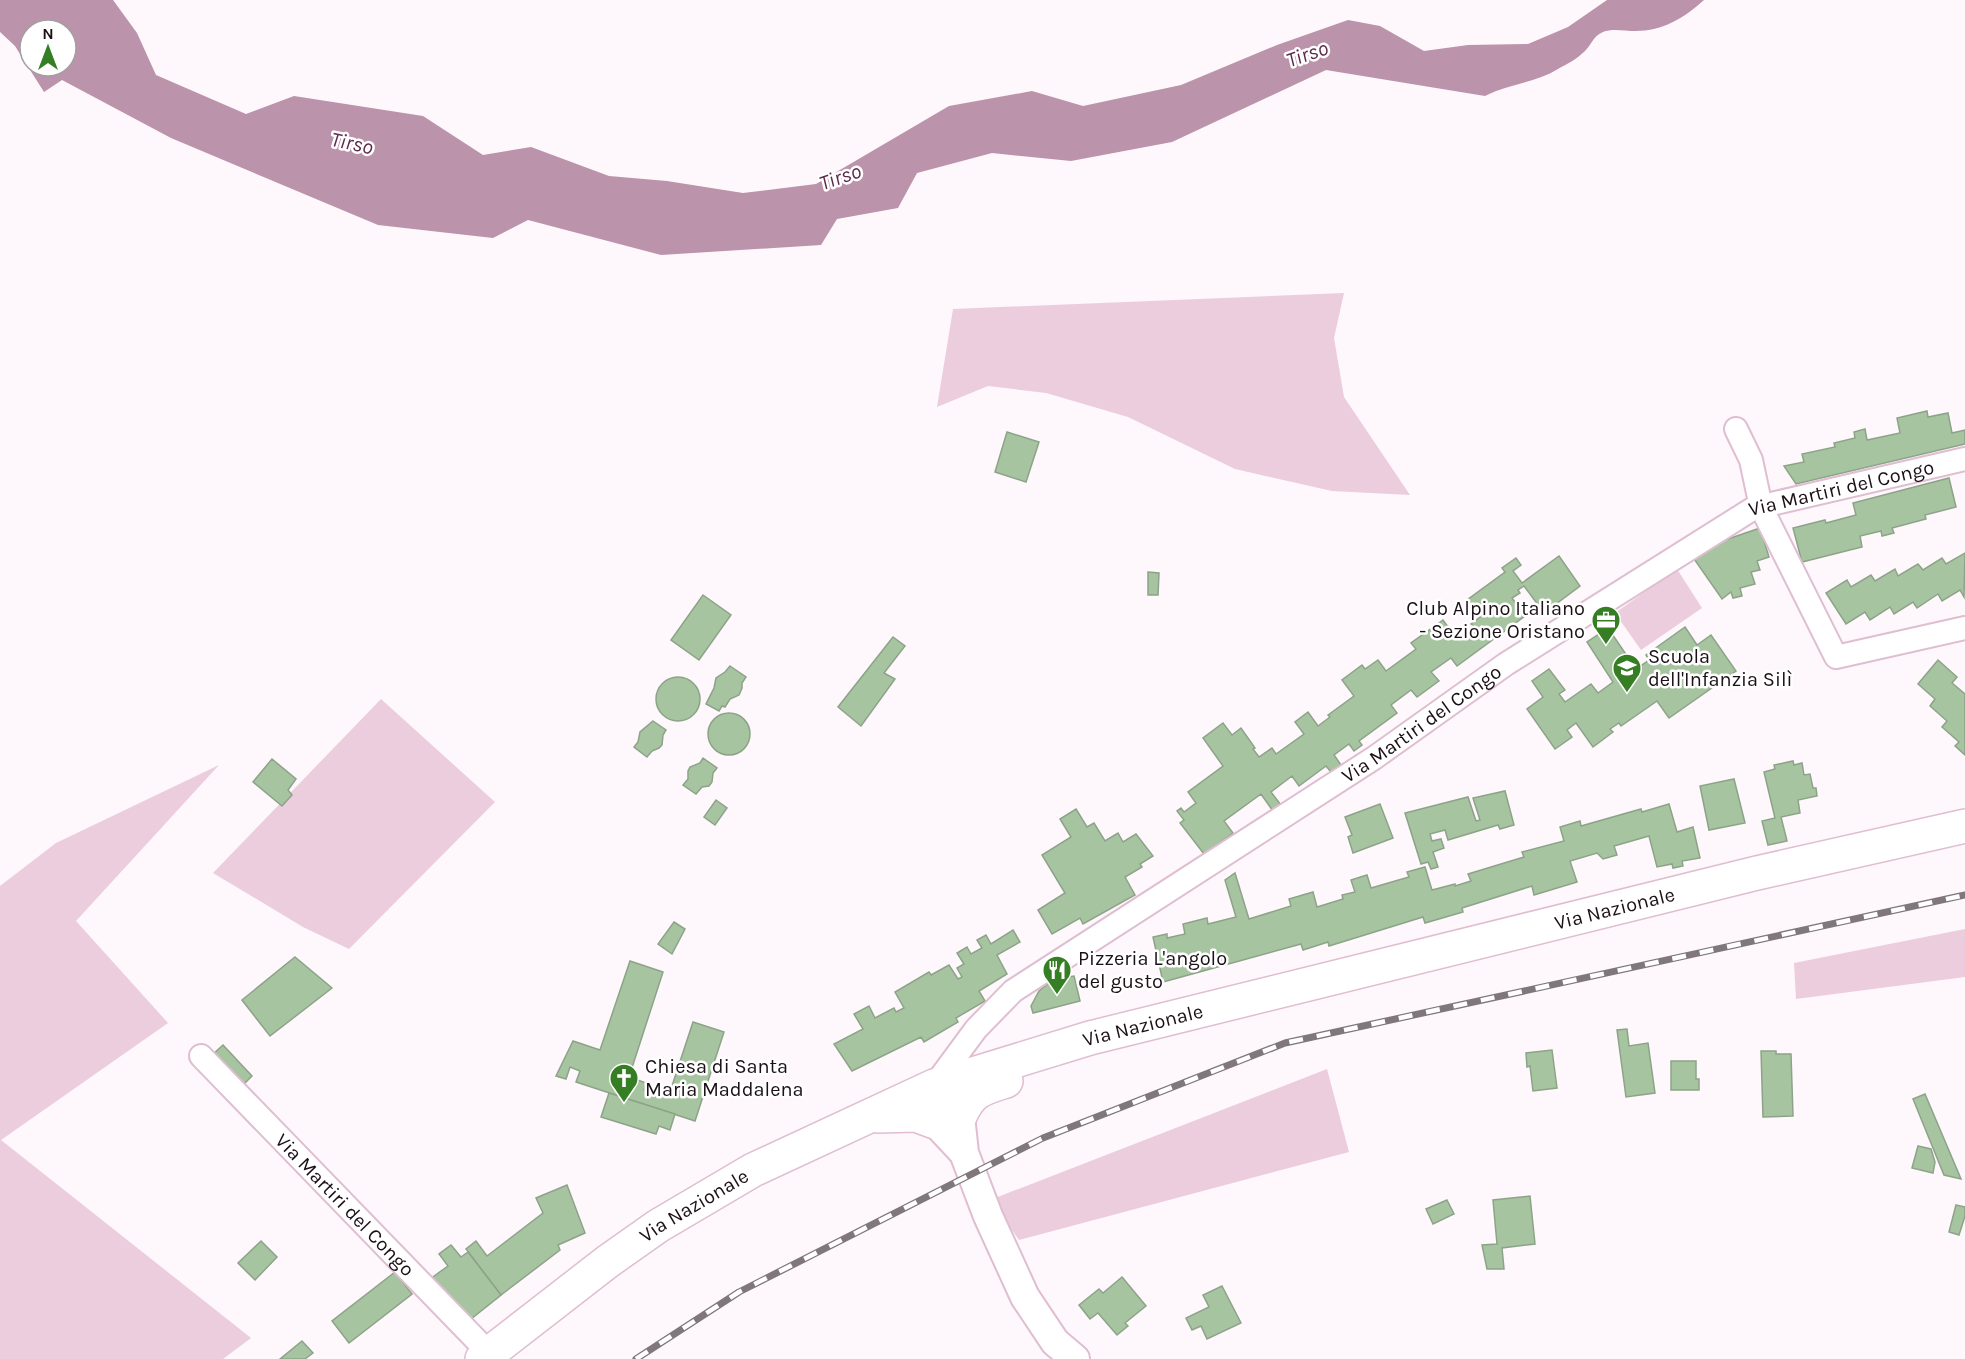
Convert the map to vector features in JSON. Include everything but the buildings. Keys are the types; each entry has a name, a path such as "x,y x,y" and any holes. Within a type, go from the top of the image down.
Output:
{"main road":[{"name":"Via Nazionale","path":"485,1356 607,1262 658,1226 753,1170 934,1086 1090,1038 1757,873 1965,826"},
{"path":"864,1118 916,1115 948,1119 967,1099 983,1088 1035,1071 1090,1038"}],"street":[{"path":"1736,429 1751,460 1761,507 1836,657 1965,628"},
{"name":"Via Martiri del Congo","path":"934,1086 976,1029 1013,991 1374,758 1506,664 1754,508 1965,459"},
{"name":"Via Martiri del Congo","path":"201,1056 485,1356"},
{"path":"934,1086 929,1102 948,1119 1025,1297 1055,1342 1075,1359"}],"shaded area":[{"path":"1344,293 1334,338 1344,397 1410,495 1332,491 1235,469 1128,417 1046,393 988,386 937,407 953,309"},
{"path":"1677,569 1702,608 1641,650 1615,613"},
{"path":"381,699 495,802 349,949 303,927 213,873"},
{"path":"219,765 76,921 168,1023 1,1140 251,1338 223,1359 0,1359 0,886 56,843"},
{"path":"1965,929 1965,977 1796,999 1794,963"},
{"path":"1327,1069 1349,1152 1019,1240 990,1200"}],"water":[{"name":"Tirso","path":"0,0 113,0 137,33 156,75 246,114 294,96 423,116 483,155 531,147 609,176 667,181 743,193 816,184 949,106 1032,91 1083,106 1181,85 1277,45 1348,20 1380,26 1424,51 1468,45 1528,44 1568,27 1607,0 1704,0 1681,18 1655,29 1603,32 1582,54 1549,74 1485,96 1326,70 1172,142 1071,161 992,153 917,173 898,208 837,219 821,245 661,255 528,220 493,238 378,225 171,138 62,80 44,92 35,78 78,78 78,18 18,18 18,51 0,32"}],"railway":[{"path":"636,1359 739,1292 1043,1138 1285,1043 1965,895"}],"place":[{"name":"Club Alpino Italiano - Sezione Oristano","path":"1606,646"},
{"name":"Scuola dell'Infanzia Silì","path":"1627,694"},
{"name":"Pizzeria L'angolo del gusto","path":"1057,996"},
{"name":"Chiesa di Santa Maria Maddalena","path":"624,1104"}]}
